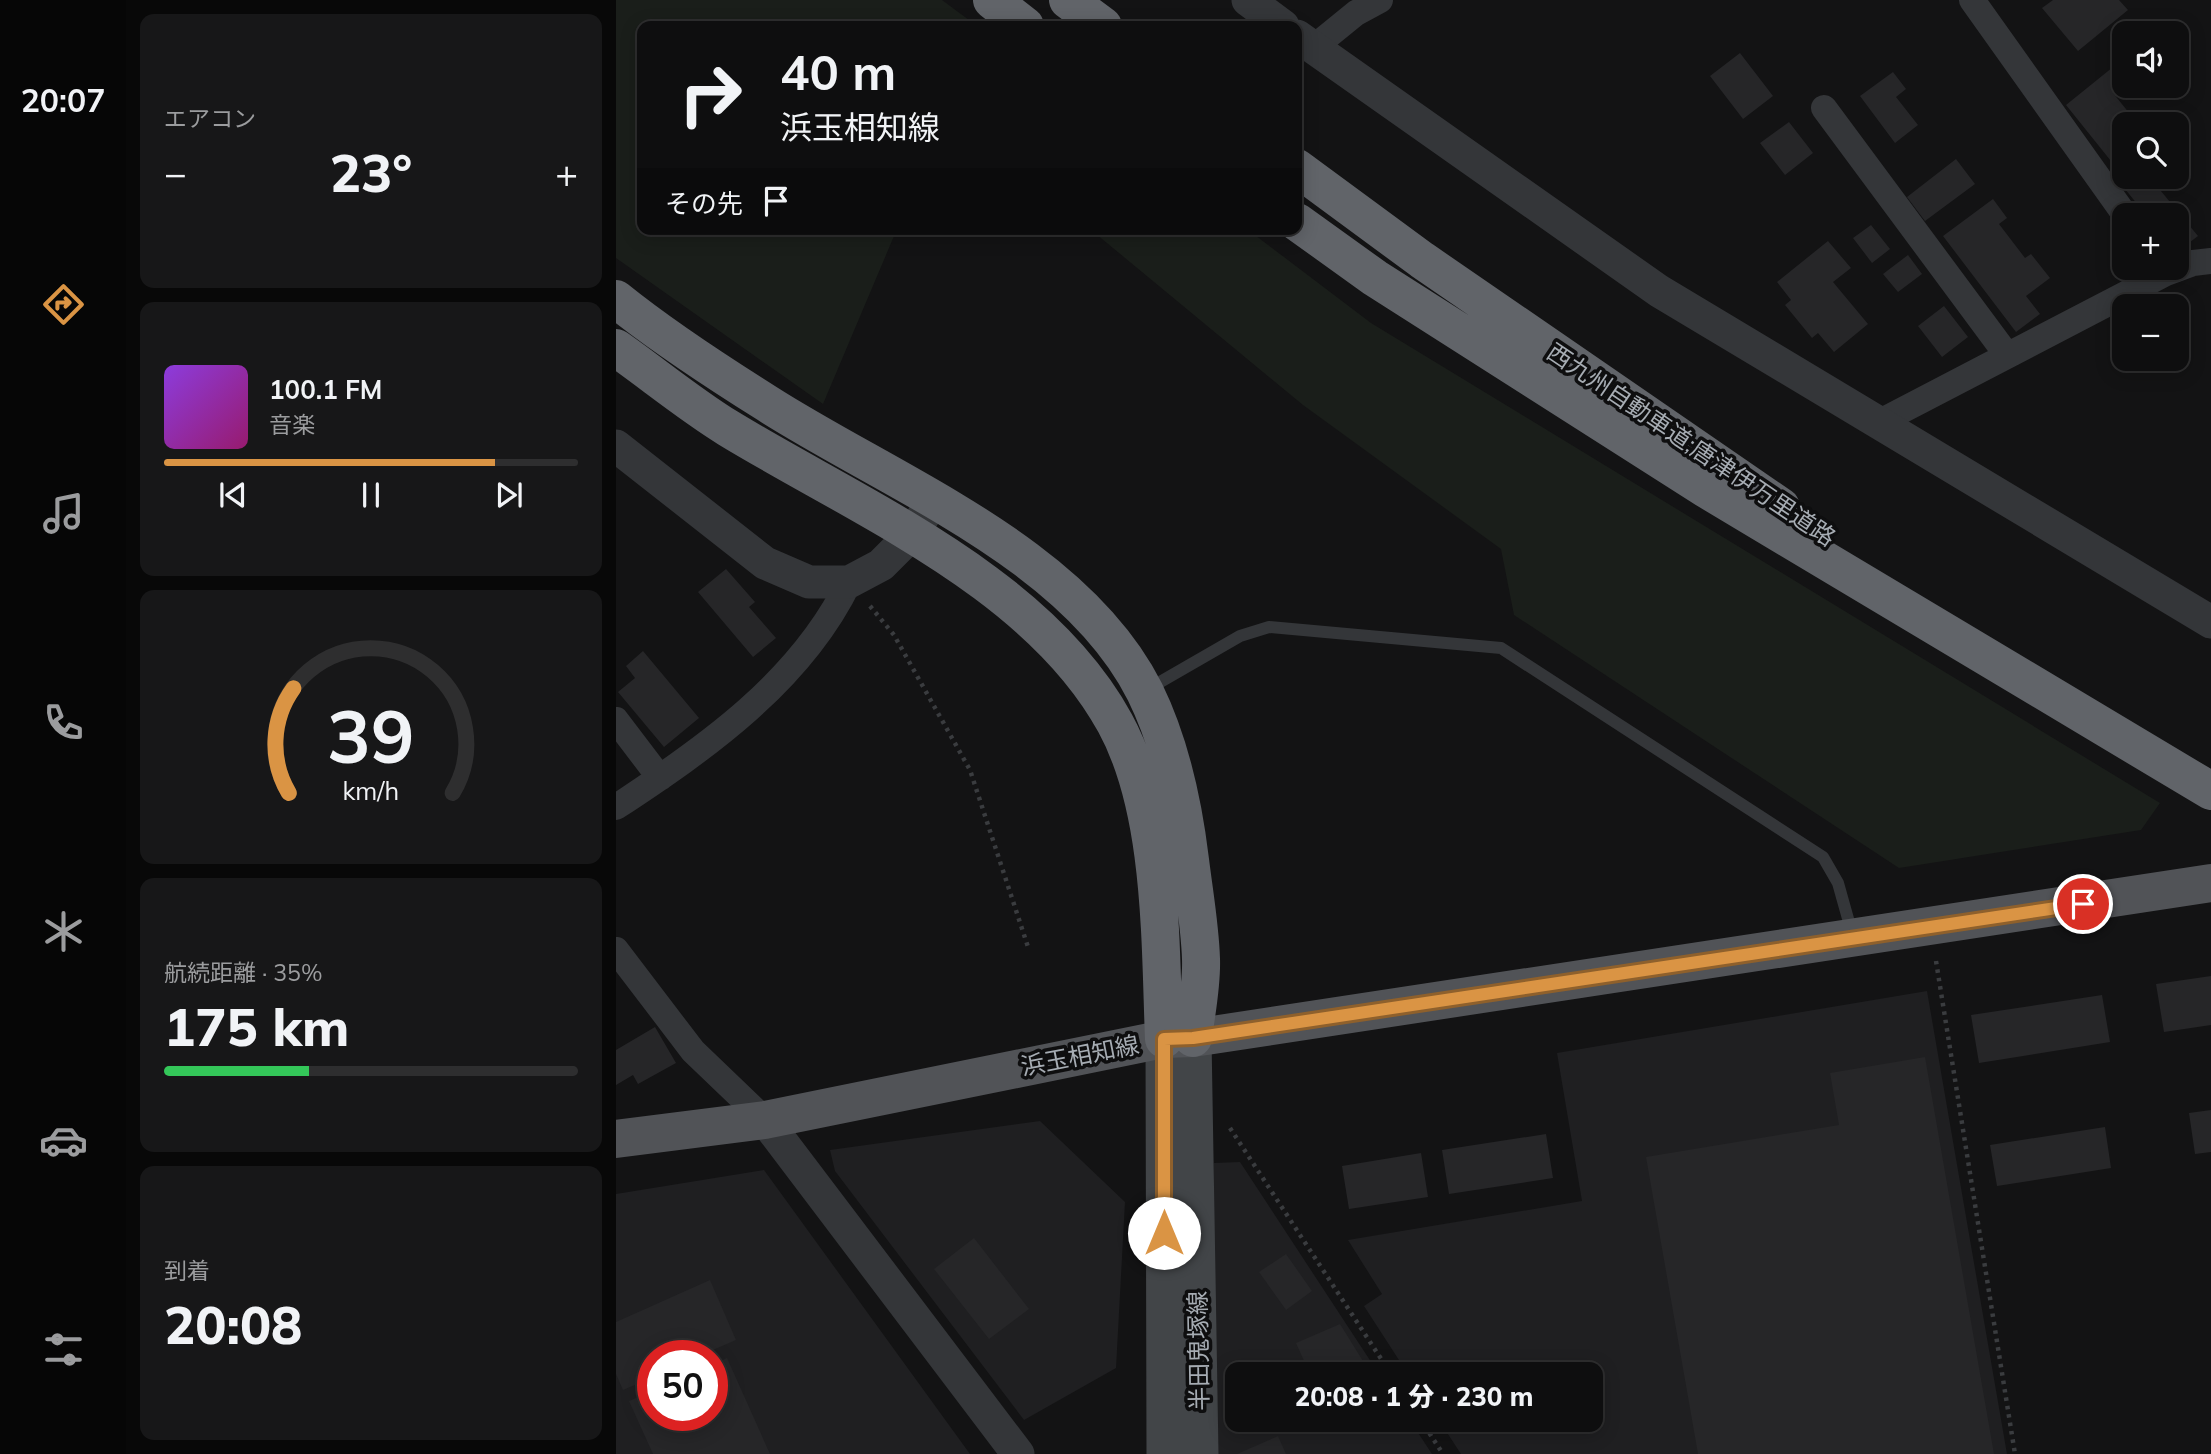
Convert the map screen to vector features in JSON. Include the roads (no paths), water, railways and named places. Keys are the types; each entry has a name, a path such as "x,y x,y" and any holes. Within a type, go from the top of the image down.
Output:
{"highway":[{"path":"992,0 1019,21"},
{"path":"1068,0 1096,21"},
{"name":"西九州自動車道;唐津伊万里道路","path":"1302,172 1422,260 2089,718"},
{"name":"西九州自動車道;唐津伊万里道路","path":"1302,226 1375,278 1706,489 2211,791"},
{"path":"616,299 768,404 934,500 1041,570 1094,622 1144,691 1166,746 1184,806 1201,962 1178,1039"},
{"path":"616,348 725,426 911,535 982,581 1045,633 1087,681 1115,723 1132,765 1149,830 1178,1039"}],"main road":[{"name":"浜玉相知線","path":"616,1139 765,1120 1178,1039 1854,940 2211,883"},
{"name":"半田鬼塚線","path":"1165,1454 1178,1039"},
{"name":"半田鬼塚線","path":"1178,1039 1200,1454"}],"street":[{"path":"1248,0 1276,21"},
{"path":"1380,0 1305,42 1659,291 1876,424 2211,622"},
{"path":"1972,0 2116,203"},
{"path":"1825,108 2007,355"},
{"path":"2189,264 2211,261"},
{"path":"1876,424 2146,280"},
{"path":"616,446 765,563 808,582 849,582 881,565 911,535 934,500"},
{"path":"616,807 660,778 745,712 799,661 832,618 849,582"},
{"path":"616,720 660,778"},
{"path":"616,950 693,1051 765,1120 1018,1454"}],"lane":[{"path":"1144,691 1240,636 1269,627 1501,648 1823,857 1838,883 1854,940"}]}
